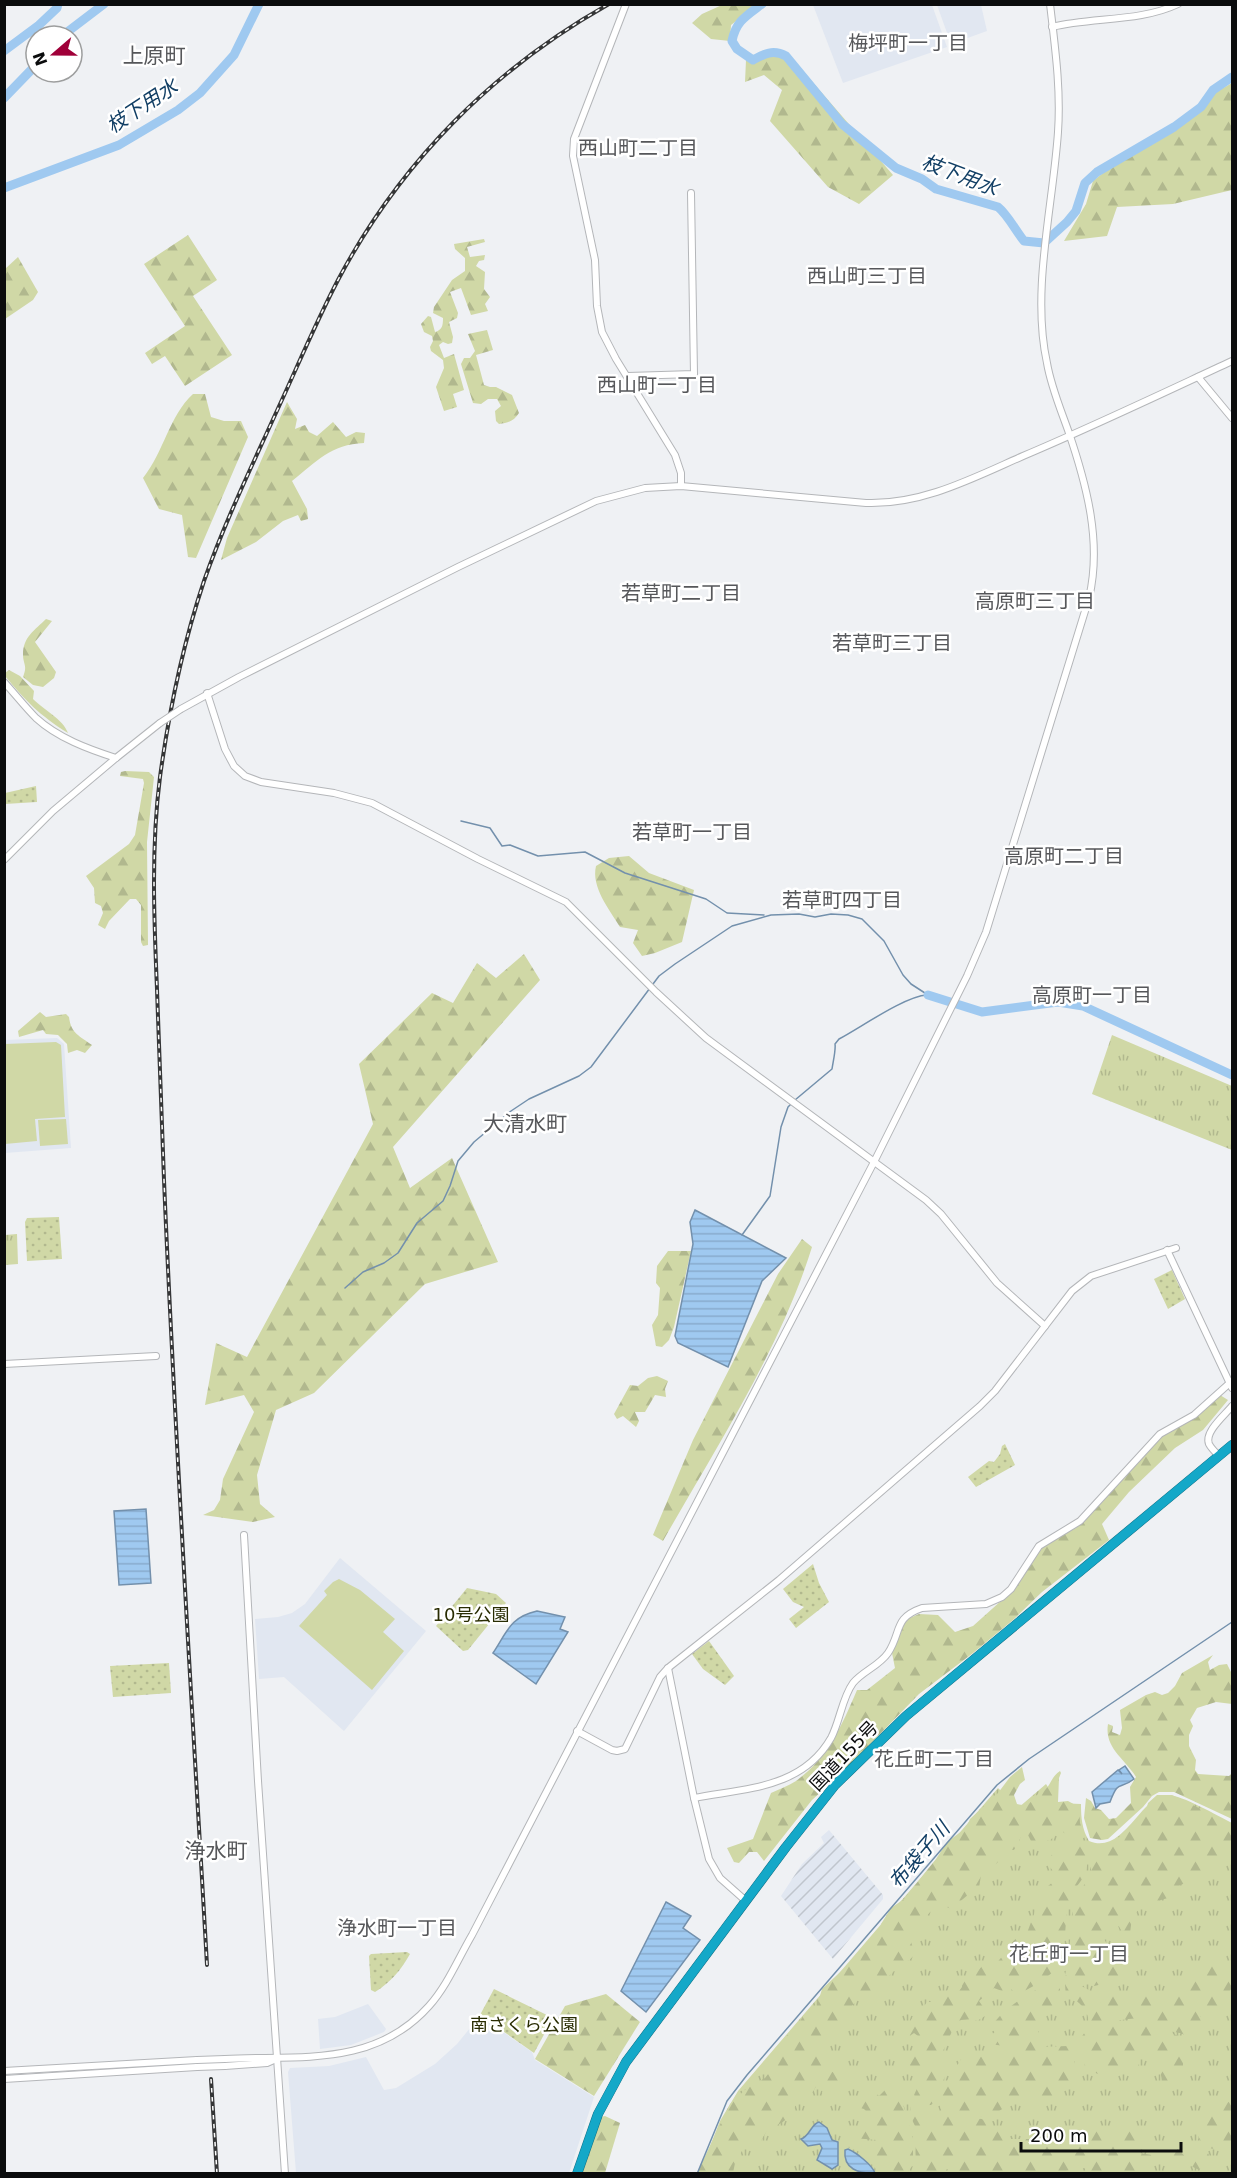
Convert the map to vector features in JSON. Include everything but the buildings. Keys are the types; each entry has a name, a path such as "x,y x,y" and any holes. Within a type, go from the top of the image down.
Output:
{"highway":[{"name":"国道155号","path":"577,2174 598,2114 627,2062 835,1785 906,1716 1233,1445"}],"street":[{"path":"627,4 577,132 573,148 574,165 595,260 597,306 602,332 675,455 681,473 681,486"},
{"path":"4,2071 225,2062 267,2063 276,2058 312,2058 339,2054 368,2047 406,2026 429,2006 441,1990 472,1935 910,1091 967,976 986,932 1092,587 1093,524 1070,436 1047,364 1043,337 1041,297 1059,115 1058,76 1050,4"},
{"path":"1052,27 1144,14 1178,4"},
{"path":"628,376 694,374 691,193"},
{"path":"4,860 53,811 116,758 160,723 207,693 458,567 596,501 645,488 681,486 831,501 894,503 952,486 1070,436 1233,361"},
{"path":"1198,377 1233,418"},
{"path":"4,682 49,728 72,741 116,758"},
{"path":"207,693 231,762 245,776 261,782 334,793 372,803 566,902 656,992 706,1038 926,1200 941,1214 997,1283 1045,1326"},
{"path":"577,1731 612,1750 625,1749 660,1677 668,1668 779,1580 980,1406 995,1391 1081,1282 1091,1276 1176,1248"},
{"path":"694,1798 772,1784 786,1780 803,1770 830,1740 853,1683 888,1653 898,1627 905,1617 922,1608 986,1604 1002,1597 1011,1589 1040,1546 1080,1521 1160,1434 1194,1415 1232,1384 1167,1250"},
{"path":"4,1364 156,1356"},
{"path":"1219,1456 1210,1446 1209,1434 1233,1406"},
{"path":"244,1535 285,2174"},
{"path":"668,1668 705,1848 713,1869 727,1886 746,1902"},
{"path":"4,2079 197,2063"}],"shaded area":[{"path":"813,5 932,5 947,47 843,83"},
{"path":"937,5 981,5 987,31 951,44"},
{"path":"57,1038 64,1044 71,1148 5,1153 5,1040"},
{"path":"340,1558 426,1631 344,1731 284,1677 259,1679 255,1619 292,1613 305,1604"},
{"path":"829,1830 883,1895 883,1899 833,1959 781,1896 802,1864 824,1843 821,1837"},
{"path":"368,2004 386,2029 384,2032 351,2045 320,2049 318,2019 335,2017"},
{"path":"480,2016 532,2052 535,2060 594,2097 569,2173 296,2173 288,2072 290,2068 329,2066 366,2057 384,2090 396,2088 435,2064 457,2044"}],"green space":[{"path":"722,5 757,5 731,25 730,41 711,39 692,23 702,14"},
{"path":"774,51 803,71 893,175 859,204 828,187 770,121 782,90 764,75 745,82 746,60"},
{"path":"1232,83 1232,190 1173,204 1117,207 1107,236 1064,241 1086,204 1093,181 1136,147 1175,131 1202,100"},
{"path":"188,235 217,280 193,296 232,355 185,386 165,356 152,364 145,353 185,326 144,264"},
{"path":"484,239 485,242 467,247 470,257 485,255 484,260 479,261 476,266 485,272 484,289 490,297 485,304 488,311 471,315 461,288 450,292 458,313 457,318 449,322 453,337 452,343 443,342 439,345 444,358 454,354 464,390 453,394 457,407 444,411 436,387 444,368 443,360 431,351 432,336 424,332 421,324 428,316 431,317 435,332 441,329 443,318 433,313 434,307 452,280 465,271 465,258 455,249 454,244"},
{"path":"18,257 38,292 33,300 5,319 5,269"},
{"path":"487,330 493,350 476,355 484,385 496,387 512,395 519,413 513,420 502,424 496,421 495,411 501,406 497,399 488,399 481,404 473,403 461,364 464,358 470,358 475,351 468,334"},
{"path":"193,394 205,394 211,417 224,421 241,421 248,437 196,558 188,557 182,515 159,509 143,478 172,423"},
{"path":"287,402 297,419 295,429 305,425 309,432 317,436 333,422 346,437 356,432 365,433 364,443 333,450 292,481 307,509 308,519 301,521 298,515 283,521 256,542 221,560 227,538"},
{"path":"46,619 52,621 35,642 56,672 54,678 43,687 33,685 23,677 25,667 23,654 27,638"},
{"path":"9,670 20,676 34,691 33,699 58,719 68,733 41,714 20,693 5,676"},
{"path":"121,772 149,772 154,777 147,842 148,945 143,946 141,942 141,905 136,899 130,899 109,921 105,929 98,925 103,913 101,906 95,903 94,888 86,876 129,844 135,835 144,783 143,779 120,776"},
{"path":"36,786 37,802 5,804 5,793"},
{"path":"629,856 649,873 694,890 682,942 642,956 633,943 638,930 620,927 606,905 598,890 596,866 609,858"},
{"path":"524,954 540,980 393,1147 410,1188 452,1158 498,1262 425,1284 314,1393 276,1410 257,1475 260,1504 275,1517 253,1522 203,1515 214,1510 220,1500 223,1479 254,1412 244,1395 205,1405 216,1343 247,1357 373,1124 359,1064 432,993 453,1003 477,963 496,978"},
{"path":"40,1012 46,1017 66,1014 74,1031 92,1045 85,1053 77,1050 68,1053 67,1044 58,1035 46,1034 43,1030 19,1037 18,1031"},
{"path":"1112,1035 1232,1086 1232,1150 1092,1094"},
{"path":"56,1042 61,1045 65,1117 35,1119 37,1141 5,1144 5,1044"},
{"path":"66,1119 68,1144 40,1146 38,1120"},
{"path":"59,1217 62,1259 27,1261 25,1222 27,1218"},
{"path":"17,1234 18,1264 5,1265 5,1235"},
{"path":"802,1239 812,1247 783,1323 725,1434 663,1541 653,1535 693,1440 778,1274"},
{"path":"668,1251 691,1251 674,1327 669,1340 662,1347 656,1346 652,1325 658,1315 660,1288 656,1283 657,1266"},
{"path":"1172,1270 1185,1299 1168,1309 1154,1279"},
{"path":"657,1376 668,1381 665,1389 666,1397 655,1395 645,1412 635,1412 639,1421 636,1427 623,1416 617,1419 614,1414 630,1385 638,1386 648,1378"},
{"path":"1220,1395 1228,1400 1203,1430 1175,1448 1129,1492 1102,1524 1109,1540 1042,1592 973,1653 919,1694 844,1771 812,1800 764,1861 757,1852 749,1852 739,1863 734,1862 727,1848 753,1839 771,1793 796,1781 817,1762 840,1728 857,1690 867,1690 895,1668 892,1653 905,1620 919,1614 938,1615 955,1632 973,1626 1002,1600 1048,1541 1076,1528 1160,1438"},
{"path":"1005,1444 1015,1465 976,1487 968,1477 989,1461 994,1462"},
{"path":"813,1564 819,1583 829,1602 796,1628 789,1619 804,1607 793,1602 783,1589"},
{"path":"339,1579 360,1590 395,1619 383,1632 404,1651 372,1690 299,1626 327,1595 324,1591"},
{"name":"10号公園","path":"467,1588 496,1594 506,1603 468,1650 463,1651 436,1626"},
{"path":"709,1641 734,1676 725,1685 703,1669 692,1654"},
{"path":"1213,1655 1208,1662 1210,1670 1227,1664 1232,1674 1232,1704 1216,1702 1197,1708 1190,1720 1193,1726 1189,1735 1189,1746 1196,1760 1195,1770 1198,1774 1229,1776 1232,1773 1232,1819 1174,1792 1159,1792 1152,1796 1108,1839 1090,1838 1084,1818 1086,1798 1109,1819 1116,1818 1131,1803 1130,1787 1136,1777 1112,1747 1108,1724 1113,1726 1112,1732 1120,1735 1122,1728 1120,1710 1146,1695 1155,1692 1162,1695 1168,1693 1182,1673"},
{"path":"169,1663 171,1693 113,1697 110,1666"},
{"path":"1022,1767 1025,1780 1014,1795 1017,1804 1029,1804 1045,1790 1060,1771 1058,1802 1068,1801 1079,1807 1080,1823 1085,1837 1070,1840 1069,1836 1063,1832 1049,1841 1042,1838 1040,1844 1032,1843 1028,1835 1021,1837 1014,1850 1008,1849 997,1863 981,1875 979,1888 975,1894 969,1894 951,1909 942,1905 930,1912 922,1925 916,1926 911,1942 915,1954 891,1973 880,1990 858,1999 842,2017 842,2025 825,2045 824,2052 829,2062 812,2093 802,2094 796,2100 793,2112 788,2118 778,2125 771,2123 761,2141 743,2149 735,2163 733,2173 697,2173 730,2104 746,2089 765,2078 776,2064 776,2050 785,2037 797,2027 803,2016 816,2009 822,1989 879,1936 881,1924 891,1908 904,1899 947,1842 966,1828 970,1819"},
{"path":"1046,1784 1058,1803 1081,1804 1082,1823 1089,1841 1101,1843 1112,1840 1122,1833 1149,1804 1158,1797 1168,1795 1191,1802 1232,1823 1232,2173 699,2174 720,2121 738,2091 998,1788 1018,1808"},
{"path":"1157,1795 1172,1795 1232,1824 1232,1844 1206,1876 1180,1885 1171,1897 1141,1906 1132,1918 1130,1933 1121,1930 1116,1921 1107,1924 1104,1939 1119,1965 1126,1972 1125,1979 1094,1986 1065,1975 1074,1901 1091,1874 1091,1852 1113,1876 1092,1844 1111,1847 1123,1832 1145,1814 1148,1803"},
{"path":"1074,1841 1080,1843 1083,1848 1087,1866 1084,1876 1070,1899 1062,1965 1039,1983 1017,1995 1011,1989 1002,1991 994,1988 979,2001 988,2014 977,2021 961,2020 954,2027 937,2064 948,2068 936,2100 931,2105 921,2103 914,2095 922,2078 910,2066 911,2052 918,2036 914,2033 903,2045 911,2020 915,2014 923,2016 927,2013 922,2009 927,2002 933,2002 937,1996 950,1989 959,1991 962,1987 962,1978 977,1972 982,1966 988,1969 995,1965 1015,1940 1027,1933 1043,1890 1053,1882 1054,1872 1049,1866 1049,1861 1053,1853"},
{"path":"407,1952 410,1954 395,1975 375,1992 371,1990 369,1956"},
{"path":"1221,1961 1226,1963 1232,1961 1232,1988 1215,2009 1211,2011 1200,2009 1198,2013 1201,2017 1209,2020 1192,2046 1184,2035 1161,2028 1151,2020 1142,2018 1118,2020 1101,2006 1098,1994 1108,1986 1121,1993 1162,1994 1186,1986 1198,1977 1199,1970 1204,1970"},
{"path":"1068,1979 1089,1990 1099,2011 1111,2022 1150,2024 1164,2033 1185,2039 1190,2051 1183,2062 1183,2074 1176,2076 1166,2084 1162,2082 1157,2064 1144,2052 1140,2056 1136,2070 1129,2065 1121,2074 1101,2075 1085,2069 1084,2054 1078,2041 1087,2027 1088,2017 1079,2003 1073,1998 1066,1997 1065,1984"},
{"path":"1052,1980 1060,1989 1059,2000 1054,2000 1053,2007 1043,2010 1036,2021 1040,2040 1033,2045 1037,2047 1068,2046 1073,2049 1075,2055 1073,2078 1064,2091 1040,2103 1030,2096 1016,2100 996,2113 995,2122 983,2117 942,2112 940,2099 942,2091 962,2058 1001,2058 1006,2046 988,2044 987,2038 995,2032 991,2028 996,2020 1010,2007"},
{"name":"南さくら公園","path":"494,1989 553,2018 534,2053 480,2015"},
{"path":"606,1994 640,2022 594,2096 535,2059 565,2006"},
{"path":"841,2066 846,2069 852,2068 854,2073 843,2091 836,2098 831,2098 827,2103 828,2107 823,2111 816,2106 826,2095 822,2093 828,2072 834,2072"},
{"path":"889,2086 893,2086 901,2099 913,2143 853,2138 854,2135 865,2132 867,2112 856,2105 870,2091 872,2090 879,2096"},
{"path":"1232,2100 1232,2149 1206,2147 1198,2134 1202,2128 1202,2115 1210,2107 1221,2106"},
{"path":"912,2103 932,2115 982,2119 1010,2139 1044,2139 1058,2151 1072,2148 1088,2139 1089,2133 1101,2129 1107,2134 1106,2139 1108,2140 1111,2136 1117,2135 1114,2130 1117,2127 1125,2129 1135,2134 1140,2140 1142,2144 1139,2153 1152,2155 1155,2173 1086,2173 1085,2168 1046,2174 961,2173 947,2169 944,2173 924,2173 920,2171 916,2162 919,2133 911,2115"},
{"path":"605,2116 620,2123 605,2173 581,2174 601,2117"},
{"path":"856,2141 913,2147 913,2165 908,2171 911,2173 877,2173 873,2164 865,2156 846,2147 846,2143"},
{"path":"1175,2147 1185,2156 1191,2147 1208,2153 1210,2158 1199,2170 1191,2166 1187,2170 1179,2171 1163,2159 1160,2152 1165,2148"}],"water":[{"path":"695,1210 786,1258 762,1281 728,1367 678,1343 675,1336 693,1244 690,1222"},
{"path":"146,1509 151,1583 119,1585 114,1511"},
{"path":"537,1611 565,1617 560,1629 568,1632 536,1684 493,1653 515,1621"},
{"path":"1125,1766 1134,1779 1118,1787 1110,1802 1100,1804 1096,1808 1092,1792 1118,1770 1122,1774 1119,1770"},
{"path":"666,1902 691,1916 683,1928 700,1940 646,2012 621,1991"},
{"path":"819,2122 827,2128 832,2140 838,2142 838,2165 832,2169 817,2160 822,2148 820,2144 808,2146 801,2139"},
{"path":"848,2149 871,2166 875,2173 858,2171 849,2166 845,2156 845,2150"}],"waterway":[{"path":"4,51 39,25 57,8 58,4"},
{"path":"78,24 104,4"},
{"name":"枝下用水","path":"4,188 119,145 178,110 200,93 234,55 259,4"},
{"name":"枝下用水","path":"762,4 742,19 736,28 732,41 737,49 753,60 773,53 786,56 842,124 896,168 922,179 936,189 998,207 1024,241 1044,243 1076,211 1085,183 1097,172 1174,127 1201,107 1213,90 1232,77"},
{"path":"4,98 24,77"},
{"path":"461,821 490,828 502,846 510,845 538,856 585,852 625,873 706,899 727,913 764,915"},
{"path":"653,984 659,976 675,964 732,926 771,915 799,914 815,917 831,914 862,919 884,941 903,975 911,984 928,995"},
{"path":"345,1288 363,1272 384,1263 398,1253 417,1223 443,1201 458,1161 474,1142 529,1099 579,1076 591,1067 650,988"},
{"path":"795,1100 832,1069 835,1044 839,1039 895,1006 927,995"},
{"path":"928,995 982,1012 1058,1002 1083,1006 1232,1075"},
{"path":"742,1235 770,1196 781,1127 791,1104"},
{"name":"布袋子川","path":"697,2174 727,2101 747,2075 997,1785 1029,1759 1232,1622"}],"railway":[{"path":"207,1965 173,1376 155,936 154,856 157,803 172,703 196,605 220,539 321,313 363,237 420,158 453,122 526,58 609,4"},
{"path":"211,2079 217,2174"}],"district":[{"name":"梅坪町一丁目","path":"908,43"},
{"name":"上原町","path":"154,56"},
{"name":"西山町二丁目","path":"638,148"},
{"name":"西山町三丁目","path":"867,276"},
{"name":"西山町一丁目","path":"657,385"},
{"name":"若草町二丁目","path":"681,593"},
{"name":"高原町三丁目","path":"1035,601"},
{"name":"若草町三丁目","path":"892,643"},
{"name":"若草町一丁目","path":"692,832"},
{"name":"高原町二丁目","path":"1064,856"},
{"name":"若草町四丁目","path":"842,900"},
{"name":"高原町一丁目","path":"1092,995"},
{"name":"大清水町","path":"525,1124"},
{"name":"花丘町二丁目","path":"934,1759"},
{"name":"浄水町","path":"216,1851"},
{"name":"浄水町一丁目","path":"397,1928"},
{"name":"花丘町一丁目","path":"1069,1954"}]}
